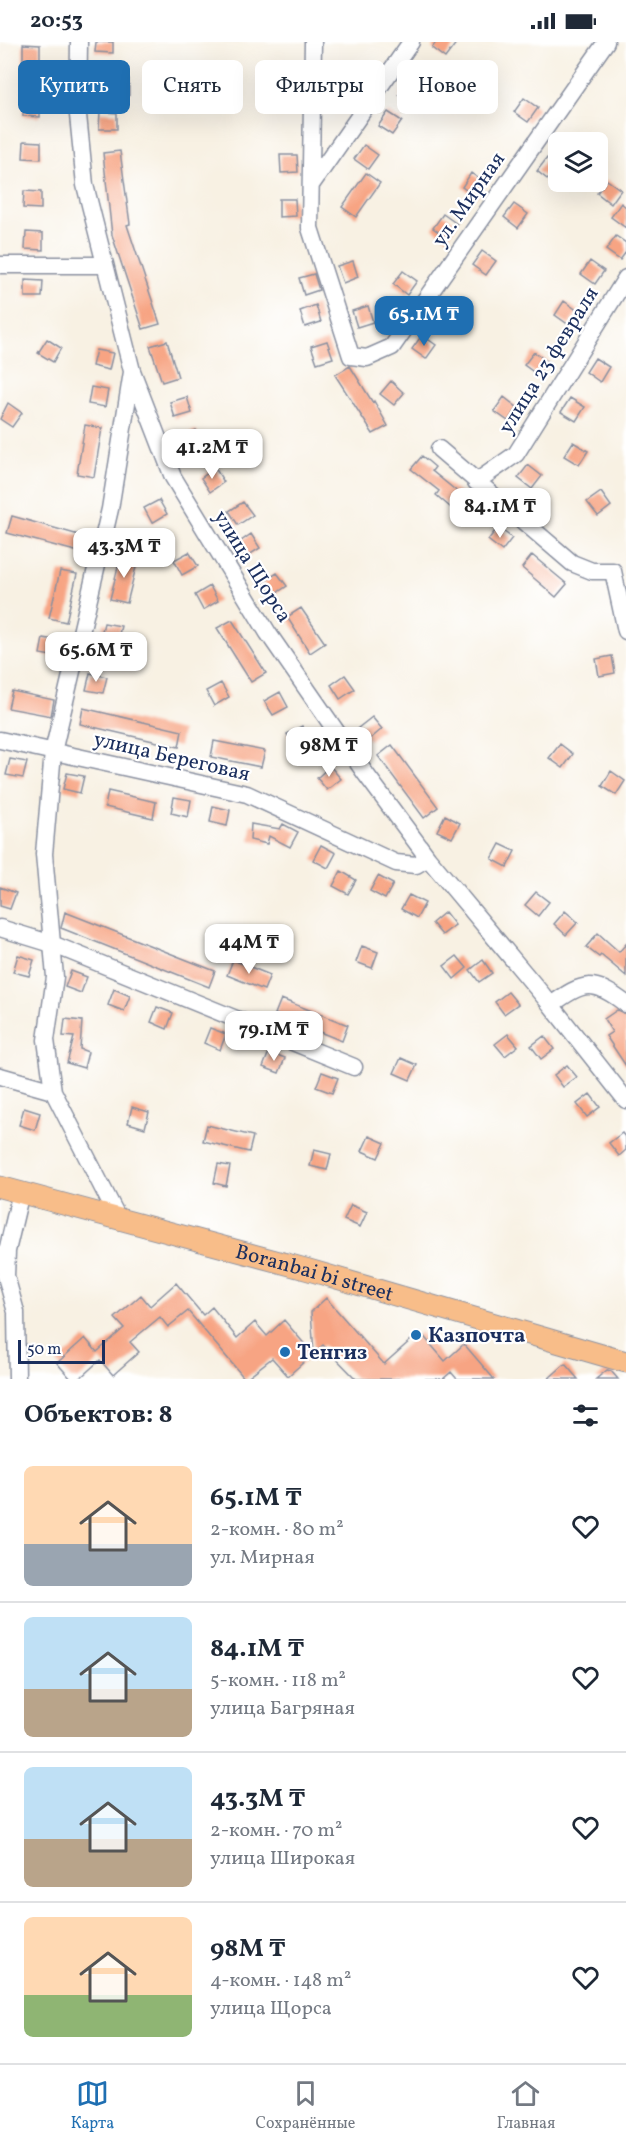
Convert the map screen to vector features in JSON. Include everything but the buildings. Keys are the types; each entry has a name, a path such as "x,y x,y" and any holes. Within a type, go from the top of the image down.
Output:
{"main road":[{"name":"Boranbai bi street","path":"0,1187 118,1218 626,1362"}],"street":[{"name":"улица Щорса","path":"79,42 78,115 85,185 132,371 173,477 268,633 365,773 428,858 551,1005 626,1100"},
{"path":"311,185 312,42"},
{"path":"311,185 411,42"},
{"name":"ул. Мирная","path":"311,185 310,228 351,356 367,358 392,347 606,42"},
{"path":"0,265 104,265"},
{"name":"улица 23 февраля","path":"476,482 516,454 626,278"},
{"path":"118,1218 53,1091 46,1040 56,977 44,854 53,753 110,509 132,371"},
{"path":"439,448 572,563 592,571 613,571 626,631"},
{"name":"улица Береговая","path":"0,740 248,794 396,863 416,865 428,858"},
{"path":"0,928 52,944 354,1067"},
{"path":"551,1005 576,986 589,985 602,987 626,1004"},
{"path":"0,1076 53,1091"},
{"path":"17,1379 16,1312 6,1276 7,1251 21,1192"}],"place":[{"name":"Казпочта","path":"416,1335"},
{"name":"Тенгиз","path":"285,1352"}]}
